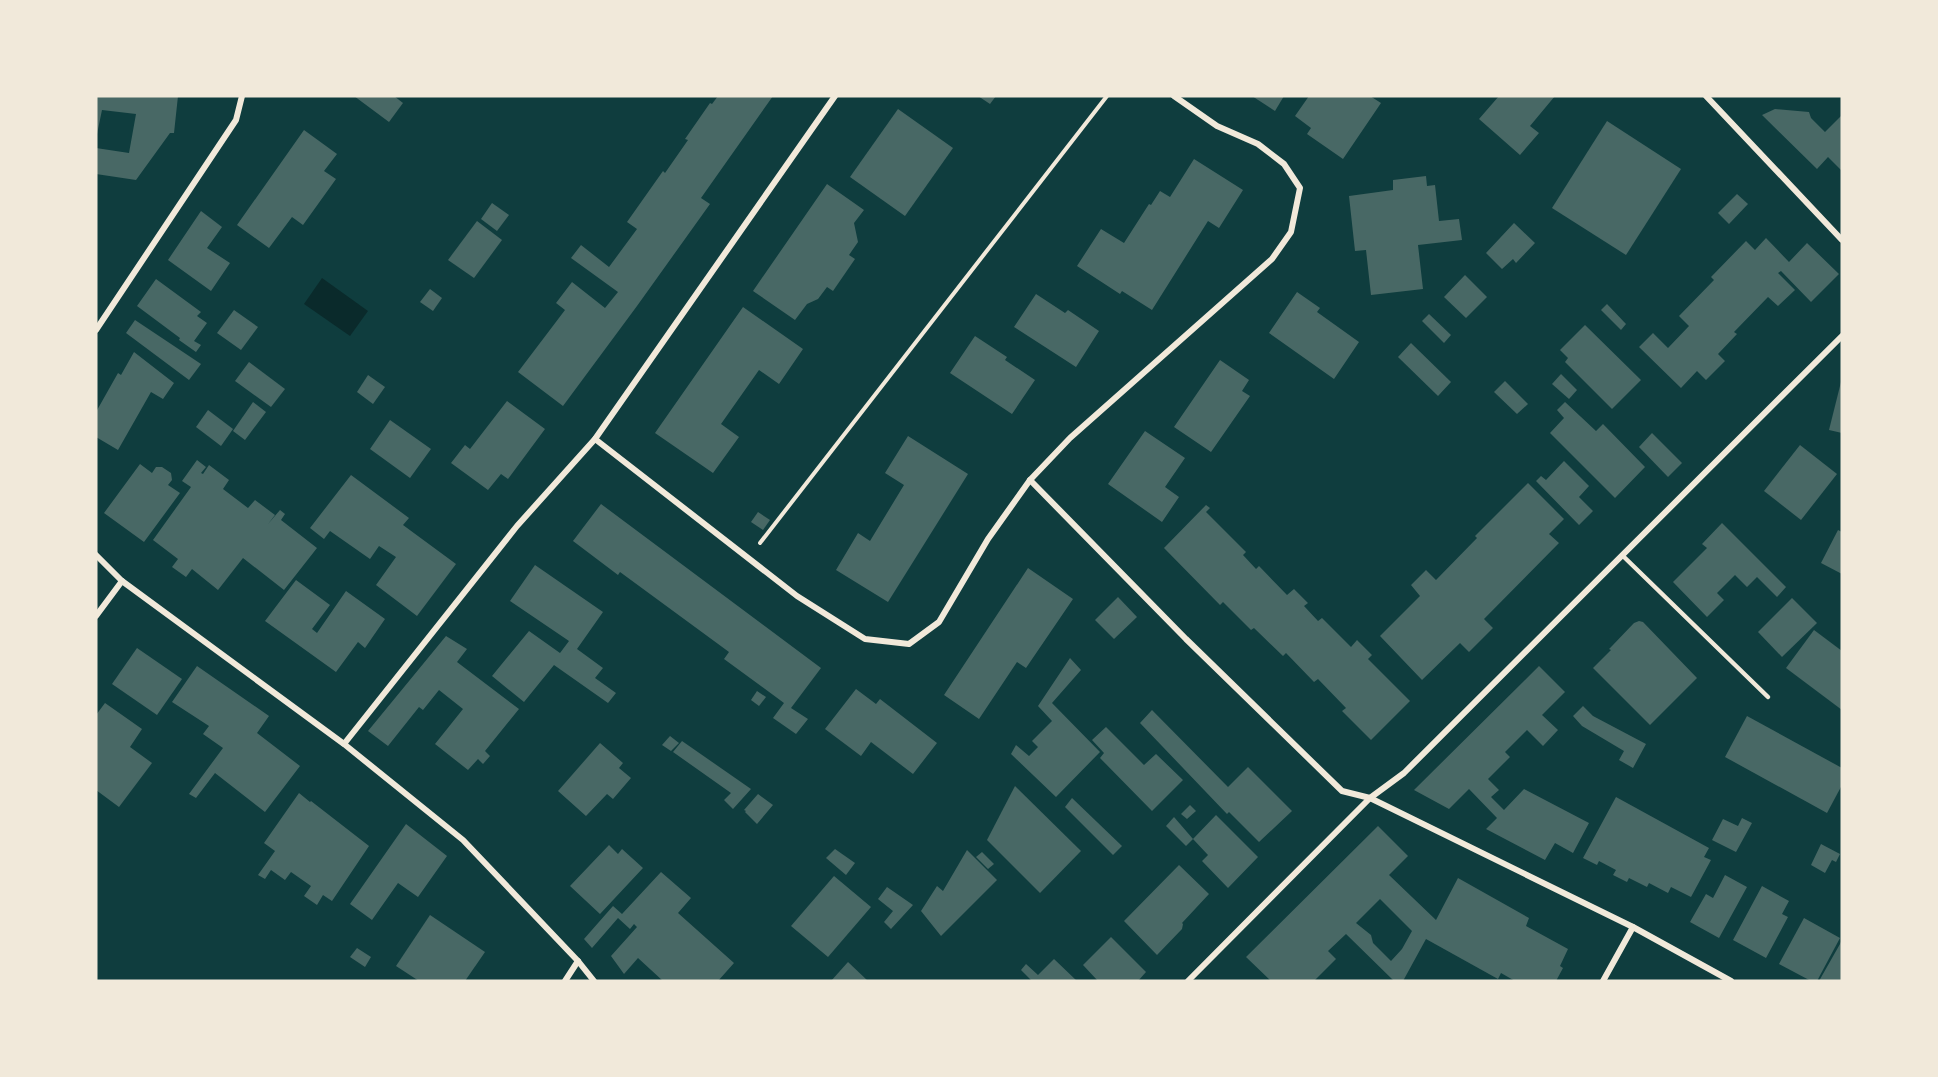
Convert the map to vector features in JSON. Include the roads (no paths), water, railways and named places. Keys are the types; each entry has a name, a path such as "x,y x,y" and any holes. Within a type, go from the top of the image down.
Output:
{"street":[{"path":"96,330 236,120 242,96"},
{"path":"344,744 517,526 595,439 835,96"},
{"path":"595,439 797,596 865,639 909,644 939,622 988,539 1030,480 1070,438 1272,259 1291,232 1300,188 1284,164 1258,144 1217,126 1174,96"},
{"path":"1706,96 1842,240"},
{"path":"1188,981 1370,798 1404,773 1842,336"},
{"path":"1030,480 1186,639 1342,791 1370,798 1633,927 1731,981"},
{"path":"96,555 122,581 344,744 463,840 578,961 594,981"},
{"path":"96,616 122,581"},
{"path":"1603,981 1633,927"},
{"path":"565,981 578,961"}],"lane":[{"path":"1623,556 1768,698"}],"water":[{"path":"322,278 368,311 350,336 304,304"}]}
